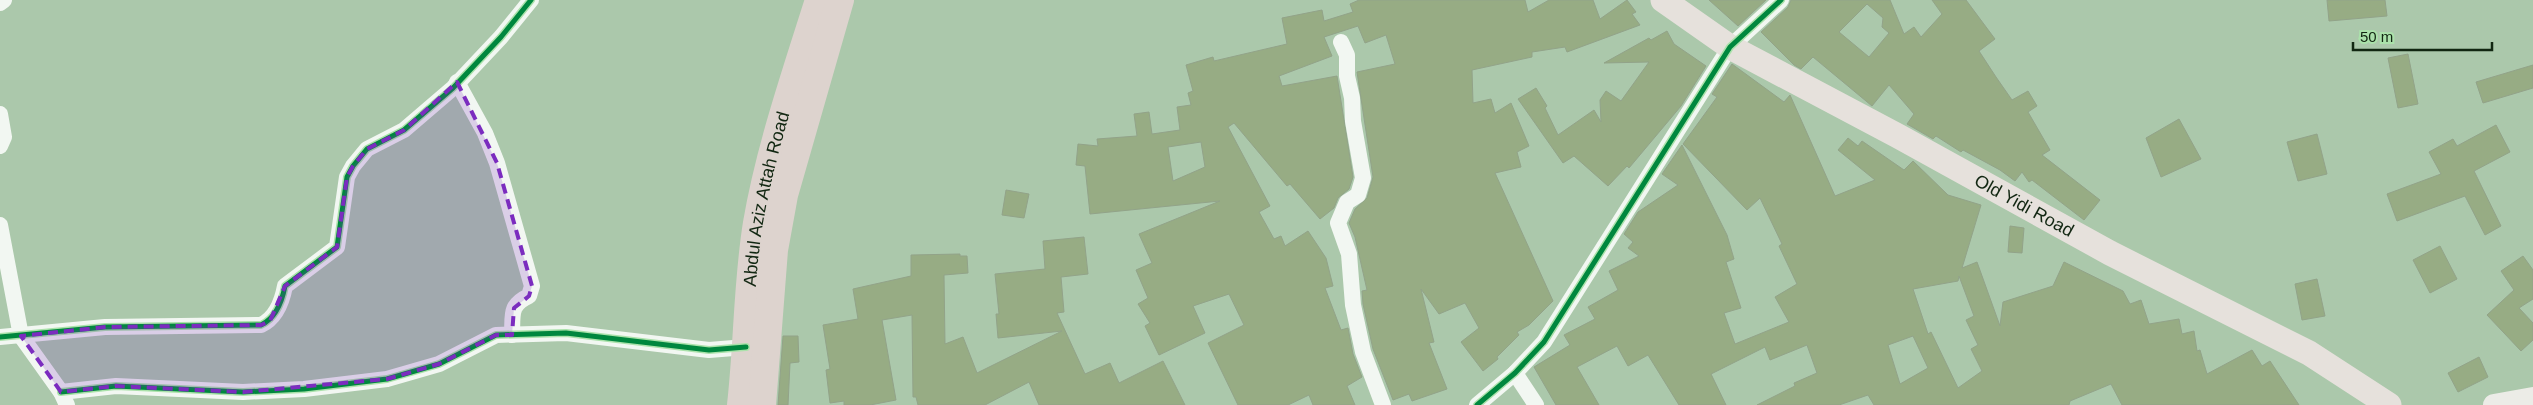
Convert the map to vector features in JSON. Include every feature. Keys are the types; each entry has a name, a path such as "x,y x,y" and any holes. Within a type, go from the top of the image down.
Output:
{"highway":[{"name":"Abdul Aziz Attah Road","path":"762,405 757,319 750,271 757,221 769,168 819,0"},
{"name":"Abdul Aziz Attah Road","path":"741,405 746,348 757,319 774,250 784,195 840,0"}],"main road":[{"name":"Old Yidi Road","path":"1663,0 1730,47 1889,131 2110,253 2309,353 2389,405"}],"street":[{"path":"0,3 4,0"},
{"path":"0,338 106,327 261,325 270,321 283,298 285,286 337,247 347,177 353,166 367,149 404,130 434,105 501,37 531,0"},
{"path":"1477,405 1493,399 1544,342 1730,47 1781,0"},
{"path":"1341,42 1347,54 1347,76 1352,98 1353,121 1363,178 1358,195 1347,202 1338,223 1349,254 1353,305 1363,352 1383,405"},
{"path":"457,82 484,133 497,163 532,286 529,296 517,302 514,308 512,335"},
{"path":"0,114 4,137 0,146"},
{"path":"0,225 21,336 64,399 116,386 243,392 304,389 387,379 439,364 496,335 566,333 709,350 746,348"},
{"path":"1515,373 1536,405"},
{"path":"2494,405 2533,398"}],"highlighted area":[{"path":"457,82 497,163 532,286 529,296 514,308 512,335 496,335 439,364 387,379 243,392 116,386 61,392 21,336 105,327 261,325 270,321 285,286 337,247 347,177 353,166 367,149 404,130"}],"building":[{"path":"1359,0 1525,0 1528,12 1549,0 1593,0 1600,19 1627,0 1636,12 1632,14 1640,25 1567,52 1565,47 1532,52 1532,57 1472,70 1473,103 1491,99 1495,113 1511,103 1529,146 1517,152 1521,167 1495,173 1553,301 1529,325 1517,332 1519,335 1497,357 1498,359 1483,371 1461,342 1479,328 1465,303 1439,314 1421,289 1434,342 1429,343 1447,389 1412,401 1409,394 1393,400 1373,349 1363,304 1362,291 1367,290 1355,237 1349,223 1355,209 1367,198 1373,177 1357,72 1395,64 1386,35 1365,43 1358,26 1324,37 1332,56 1279,76 1282,86 1337,76 1353,177 1349,189 1338,198 1334,208 1320,219 1290,184 1287,186 1234,123 1228,127 1270,206 1259,212 1274,239 1281,236 1285,246 1308,231 1326,258 1333,286 1325,288 1341,330 1348,328 1353,354 1362,377 1347,386 1355,405 1313,405 1309,395 1288,405 1238,405 1208,343 1244,325 1229,294 1193,306 1205,333 1159,355 1145,326 1150,323 1138,304 1148,298 1136,270 1152,263 1139,234 1220,201 1090,214 1085,166 1076,165 1078,144 1098,146 1097,139 1137,136 1134,114 1149,112 1152,134 1180,130 1177,107 1191,105 1188,93 1193,91 1186,65 1213,57 1214,61 1287,44 1282,18 1322,10 1324,21 1353,12 1350,4","holes":["1201,142 1205,167 1173,181 1168,147"]},
{"path":"1709,0 1766,0 1738,26"},
{"path":"1791,0 1890,0 1904,34 1914,27 1921,37 1942,14 1932,0 1966,0 1995,39 1979,51 1996,77 2012,100 2028,91 2037,106 2028,112 2050,150 2042,155 2100,200 2084,220 2032,180 2029,182 2022,172 2015,181 2000,170 1963,150 1961,152 1936,136 1933,139 1907,124 1914,114 1889,85 1872,106 1813,57 1801,69 1794,65 1761,32 1788,7","holes":["1867,4 1883,18 1882,27 1889,33 1869,57 1839,32"]},
{"path":"2327,0 2385,0 2387,16 2329,21"},
{"path":"1667,31 1674,44 1706,66 1681,106 1629,168 1627,166 1608,186 1574,156 1563,163 1518,99 1536,88 1547,106 1545,108 1558,135 1594,110 1601,122 1600,100 1606,91 1621,101 1649,62 1604,63 1649,38 1651,40"},
{"path":"2408,54 2418,104 2398,108 2388,58"},
{"path":"1732,64 1784,102 1790,95 1835,196 1875,180 1838,150 1848,138 1858,146 1862,141 1904,170 1913,161 1948,195 1981,205 1962,268 1977,262 2000,326 2003,302 2053,286 2064,262 2123,291 2130,304 2141,300 2149,324 2179,319 2182,334 2194,331 2197,351 2200,350 2207,374 2252,350 2262,366 2270,361 2299,405 2122,405 2111,384 2070,401 2069,405 1874,405 1868,395 1839,405 1757,405 1795,386 1794,383 1817,373 1807,345 1770,360 1765,347 1711,374 1726,405 1679,405 1648,355 1628,366 1617,346 1577,367 1599,405 1556,405 1534,367 1570,345 1564,335 1595,319 1588,307 1618,290 1609,271 1639,256 1628,248 1633,242 1624,234 1638,212 1678,185 1662,174 1682,145 1727,235 1734,259 1726,262 1741,308 1724,313 1735,344 1789,322 1775,297 1797,284 1779,246 1782,244 1760,198 1747,210 1683,144 1717,97 1712,94","holes":["1959,276 1974,316 1966,320 1978,345 1971,349 1982,371 1958,388 1931,332 1928,334 1913,289 1958,281","1913,336 1928,368 1900,384 1888,345"]},
{"path":"2533,65 2533,88 2483,103 2476,82"},
{"path":"2179,119 2201,159 2161,177 2146,138"},
{"path":"2496,125 2510,152 2474,171 2501,226 2485,235 2465,196 2397,221 2387,194 2441,174 2429,152 2453,139 2457,146"},
{"path":"2317,134 2327,174 2298,181 2287,142"},
{"path":"1006,190 1029,194 1024,218 1002,215"},
{"path":"2010,226 2024,228 2022,253 2008,252"},
{"path":"1084,237 1088,274 1061,277 1064,312 1057,313 1085,374 1110,363 1119,383 1163,361 1185,405 1039,405 1029,382 985,405 918,405 916,397 913,397 912,315 882,320 896,400 870,405 844,405 844,401 830,403 826,370 830,369 823,325 858,319 853,289 911,276 911,255 960,254 960,256 967,256 968,273 944,275 945,344 963,337 977,373 1062,331 998,338 996,314 999,314 995,274 1045,269 1043,241"},
{"path":"2440,246 2457,279 2430,293 2413,260"},
{"path":"2523,256 2533,270 2533,299 2519,308 2533,323 2533,340 2521,351 2487,315 2514,290 2501,271"},
{"path":"2317,279 2325,316 2302,320 2295,284"},
{"path":"783,336 798,336 799,362 790,363 788,405 778,405"},
{"path":"2479,357 2488,377 2458,392 2448,373"}],"cycle path":[{"path":"0,337 105,327 261,325 266,322 278,309 285,286 337,247 347,177 353,166 367,149 404,130 453,88 501,37 531,0"},
{"path":"1477,405 1515,373 1544,342 1730,47 1781,0"},
{"path":"61,392 116,386 243,392 304,389 387,379 439,364 496,335 566,333 709,350 746,347"}]}
